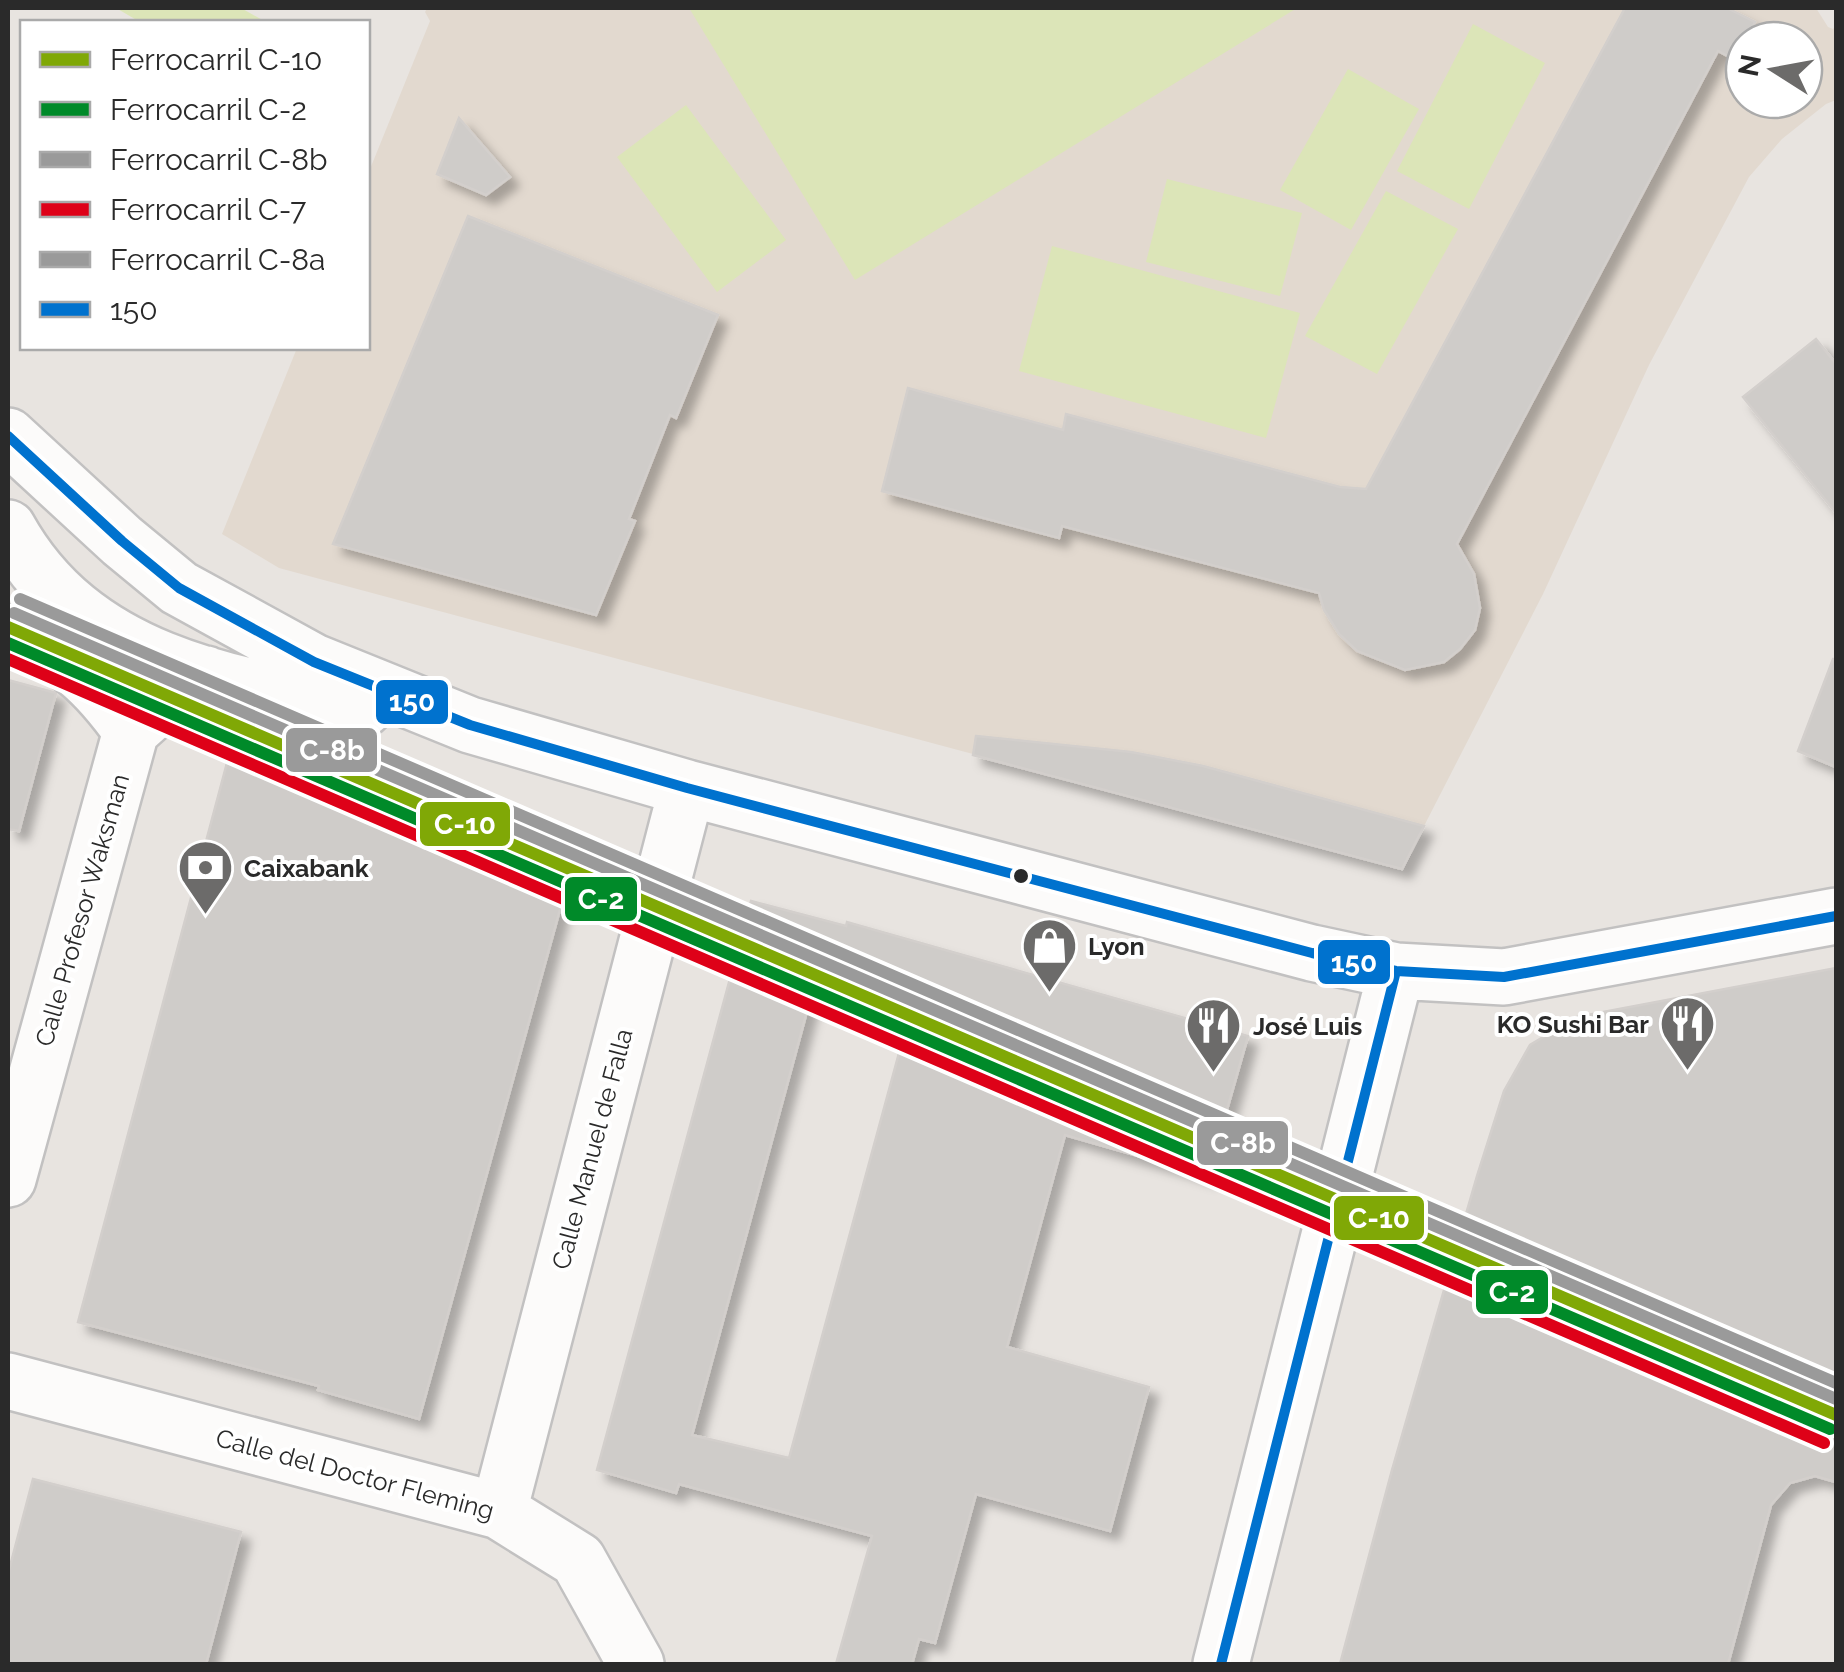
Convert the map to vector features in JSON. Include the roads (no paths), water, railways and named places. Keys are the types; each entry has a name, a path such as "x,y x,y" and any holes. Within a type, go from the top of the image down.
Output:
{"street":[{"path":"8,436 122,542 179,588 314,662 470,725 687,788 1312,954 1396,971 1504,977 1836,916"},
{"path":"8,528 28,562 29,592"},
{"path":"29,592 123,598 236,641 314,662"},
{"path":"29,592 126,646 206,674 310,699 470,725"},
{"path":"8,633 26,639 86,675 131,731 206,674"},
{"name":"Calle Profesor Waksman","path":"8,1179 131,731"},
{"name":"Calle Manuel de Falla","path":"499,1510 687,788"},
{"path":"1221,1664 1396,971"},
{"name":"Calle del Doctor Fleming","path":"8,1381 499,1510 578,1560 636,1664"}],"rail line":[{"name":"C-8a","path":"20,599 1836,1383"},
{"name":"C-8b","path":"14,613 1836,1399"},
{"name":"C-10","path":"8,627 1836,1415"},
{"name":"C-2","path":"8,643 1830,1429"},
{"name":"C-7","path":"8,659 1824,1443"}],"place":[{"name":"Caixabank","path":"205,917"},
{"name":"Lyon","path":"1049,995"},
{"name":"KO Sushi Bar","path":"1688,1073"},
{"name":"José Luis","path":"1214,1075"}]}
